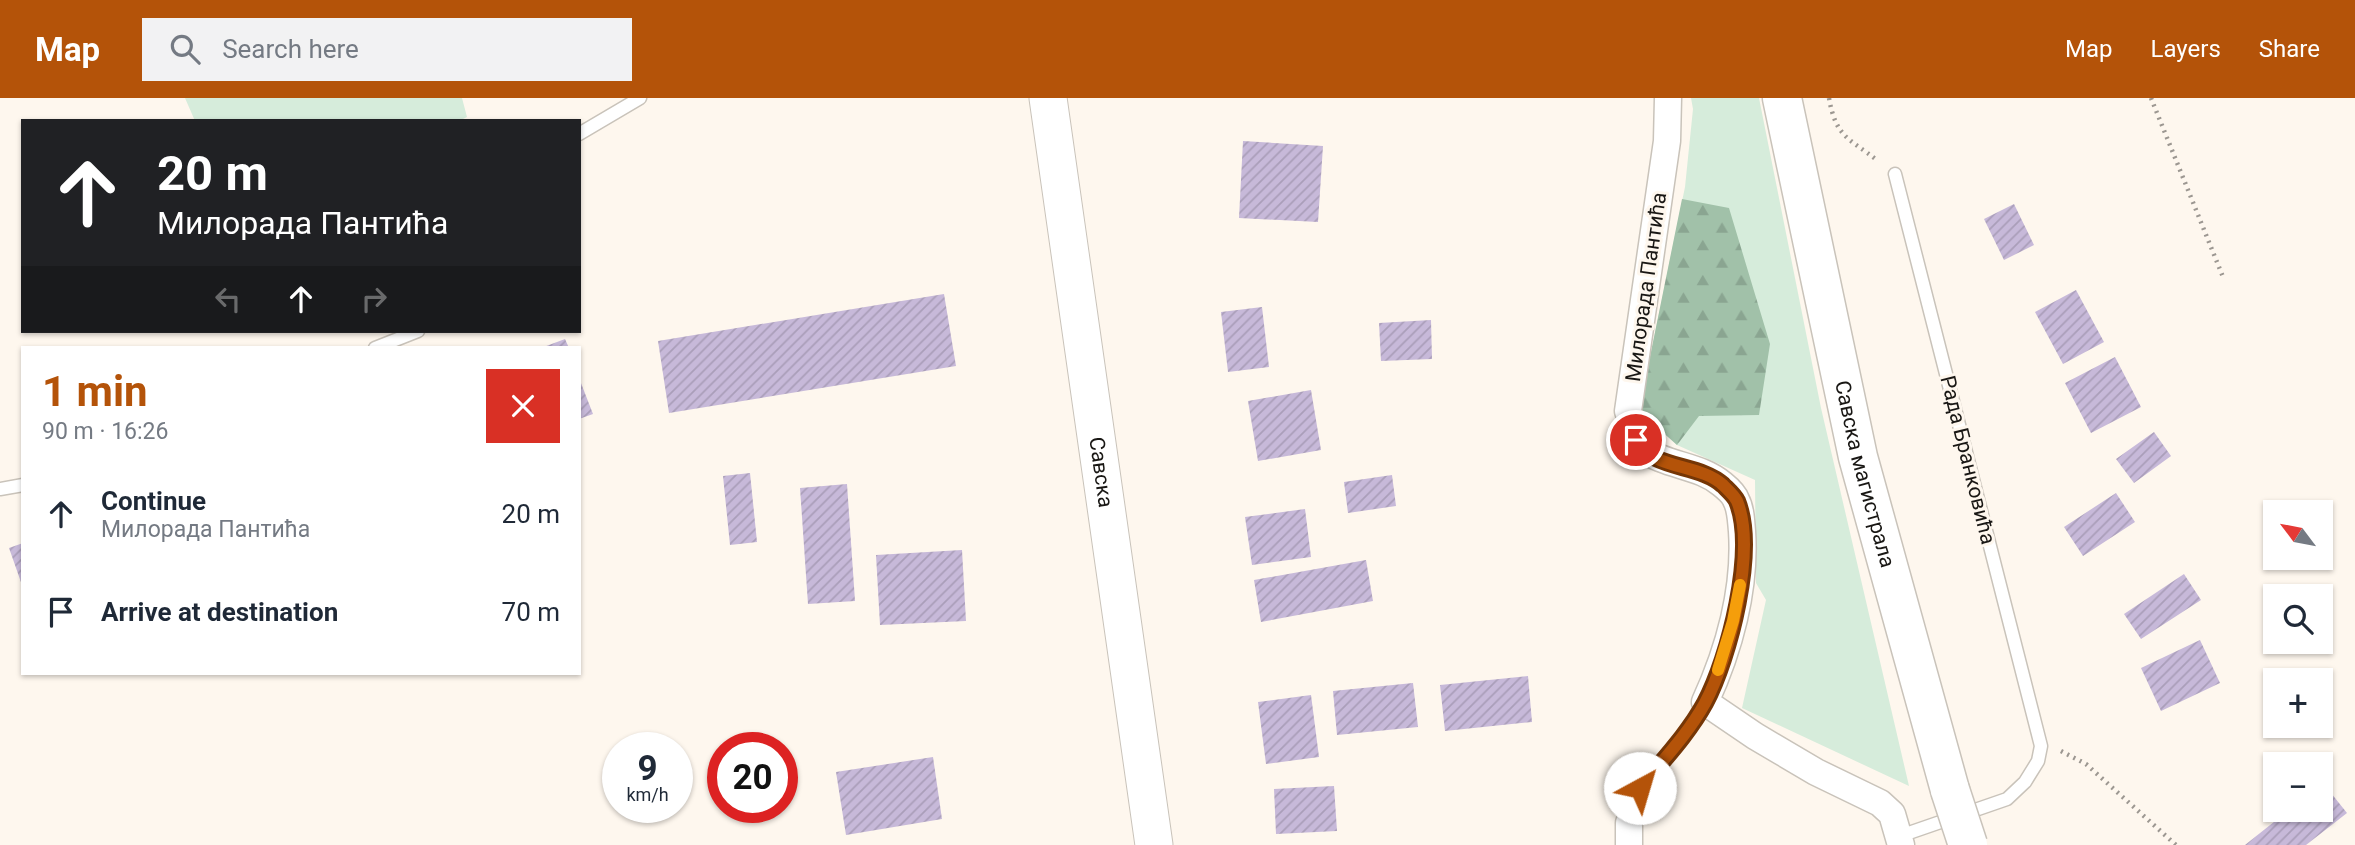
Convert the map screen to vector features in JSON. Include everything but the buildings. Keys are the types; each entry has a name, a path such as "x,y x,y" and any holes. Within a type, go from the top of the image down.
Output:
{"main road":[{"name":"Савска магистрала","path":"1782,98 1858,457 1950,790 1968,845"}],"street":[{"name":"Савска","path":"1048,98 1154,845"},
{"name":"Милорада Пантића","path":"1668,98 1667,141 1628,411 1640,447 1671,464 1698,470 1722,483 1736,498 1741,514 1743,547 1738,600 1727,645 1705,702"},
{"path":"1705,702 1816,772 1880,803 1892,814 1900,841"}],"lane":[{"path":"581,133 640,98"},
{"name":"Рада Бранковића","path":"1895,174 2041,746"},
{"path":"380,346 413,333"},
{"path":"0,489 21,485"},
{"path":"1629,834 1640,788 1689,729 1705,702"},
{"path":"1900,841 2007,799 2025,782 2038,761 2041,746"}],"path":[{"path":"1829,98 1840,133 1895,174"},
{"path":"2151,98 2223,277"},
{"path":"2041,746 2070,754 2086,764 2176,845"}],"green space":[{"path":"185,98 462,98 467,117 463,119 194,119"},
{"path":"1691,98 1759,98 1821,408 1909,786 1742,708 1766,600 1756,583 1755,480 1677,445 1639,411 1685,187 1693,109"},
{"path":"1682,199 1729,208 1770,344 1759,415 1699,416 1677,445 1639,411"}],"slow traffic":[{"path":"1718,670 1727,645 1740,585"}],"route":[{"path":"1636,440 1648,453 1671,464 1698,470 1722,483 1736,498 1741,514 1743,547 1738,600 1727,645 1711,690 1689,729 1640,788"}]}
